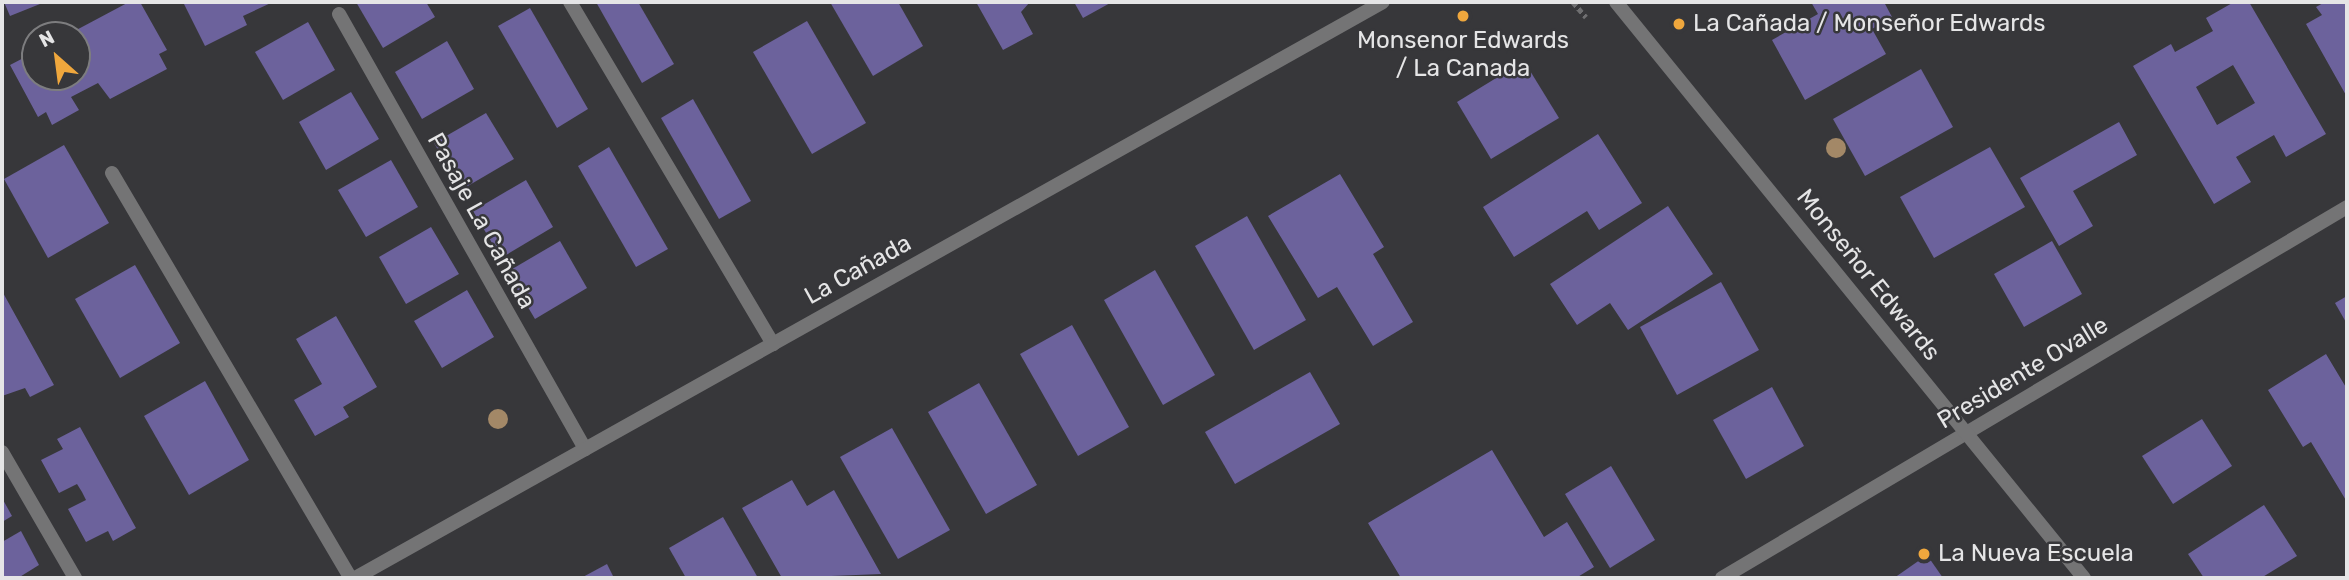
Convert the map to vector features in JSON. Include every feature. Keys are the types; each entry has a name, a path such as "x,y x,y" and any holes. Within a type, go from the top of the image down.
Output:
{"street":[{"path":"570,2 773,344"},
{"name":"La Cañada","path":"353,578 1383,2"},
{"name":"Monseñor Edwards","path":"1616,2 2084,578"},
{"name":"Pasaje La Cañada","path":"339,14 585,449"},
{"path":"112,173 353,578"},
{"name":"Presidente Ovalle","path":"1722,578 2347,207"},
{"path":"2,452 75,578"}],"building":[{"path":"4,2 45,2 10,16"},
{"path":"129,2 140,2 167,50 159,54 167,69 110,99 98,83 91,87 91,22"},
{"path":"183,2 273,2 243,16 247,25 205,46"},
{"path":"356,2 426,2 435,17 383,48"},
{"path":"596,2 638,2 674,64 642,83"},
{"path":"830,2 898,2 923,46 873,76"},
{"path":"976,2 1030,2 1021,12 1033,34 1003,50"},
{"path":"1074,2 1112,2 1083,18"},
{"path":"1811,2 1884,2 1892,17 1872,29 1886,54 1805,100 1772,40 1818,14"},
{"path":"2234,2 2249,2 2326,134 2286,157 2274,135 2236,157 2251,182 2214,204 2133,66 2171,44 2175,52 2213,31 2206,18","holes":["2233,65 2255,103 2217,125 2196,87"]},
{"path":"2325,2 2347,2 2347,97 2306,24 2322,15 2316,7"},
{"path":"530,8 588,109 557,128 498,26"},
{"path":"807,21 866,123 812,154 753,52"},
{"path":"308,22 335,70 283,100 255,52"},
{"path":"447,41 474,89 422,119 395,72"},
{"path":"21,59 21,85 10,65"},
{"path":"1524,61 1559,118 1491,159 1457,102"},
{"path":"1921,69 1953,127 1865,176 1833,119"},
{"path":"24,91 83,91 71,97 79,110 52,125 46,112 38,117"},
{"path":"351,92 379,139 326,170 299,122"},
{"path":"693,99 751,201 719,219 661,118"},
{"path":"486,113 514,159 461,190 434,143"},
{"path":"2119,122 2137,155 2073,191 2093,226 2059,246 2020,178"},
{"path":"1598,134 1642,203 1599,230 1587,211 1514,257 1483,207"},
{"path":"64,145 109,223 48,258 4,179"},
{"path":"609,147 668,249 636,267 578,166"},
{"path":"1990,147 2025,207 1934,258 1900,197"},
{"path":"391,160 418,207 366,237 338,190"},
{"path":"1340,174 1384,247 1373,254 1413,322 1373,346 1337,287 1318,298 1268,216"},
{"path":"526,180 553,227 501,258 473,211"},
{"path":"1668,206 1713,274 1628,330 1610,303 1577,325 1550,284"},
{"path":"1247,216 1306,320 1254,350 1195,246"},
{"path":"431,227 459,274 406,304 379,257"},
{"path":"560,241 587,288 535,319 507,272"},
{"path":"2052,241 2082,294 2024,327 1994,274"},
{"path":"135,265 180,343 120,378 75,299"},
{"path":"1155,270 1215,375 1163,405 1104,300"},
{"path":"1721,282 1759,350 1677,395 1640,327"},
{"path":"467,290 494,337 442,368 414,321"},
{"path":"2,291 54,385 30,397 25,388 2,396"},
{"path":"2347,296 2347,324 2335,303"},
{"path":"336,316 377,387 343,407 349,417 315,436 294,400 322,384 296,339"},
{"path":"1072,325 1129,427 1078,456 1020,354"},
{"path":"2326,354 2347,389 2347,502 2311,442 2303,447 2268,390"},
{"path":"1310,372 1340,424 1235,484 1205,432"},
{"path":"205,381 249,460 189,495 144,416"},
{"path":"979,383 1037,485 986,514 928,412"},
{"path":"1772,387 1804,446 1746,479 1713,420"},
{"path":"2202,419 2232,466 2173,504 2142,456"},
{"path":"80,427 136,528 113,541 108,531 86,542 68,509 86,500 82,492 77,484 59,493 41,460 63,449 57,439"},
{"path":"892,428 950,530 898,559 840,457"},
{"path":"1492,450 1544,537 1567,522 1594,567 1576,578 1401,578 1368,523"},
{"path":"1611,466 1655,540 1610,568 1565,494"},
{"path":"792,480 807,506 834,490 881,574 782,578 742,508"},
{"path":"2,498 12,516 2,522"},
{"path":"2264,505 2297,556 2261,578 2204,578 2188,554"},
{"path":"723,517 758,578 686,578 669,548"},
{"path":"21,531 39,565 18,578 2,578 2,542"},
{"path":"1927,555 1943,578 1894,578"},
{"path":"607,564 614,578 581,578"}],"place":[{"name":"Monsenor Edwards / La Canada","path":"1463,16"},
{"name":"La Cañada / Monseñor Edwards","path":"1679,24"},
{"name":"La Nueva Escuela","path":"1924,554"}]}
